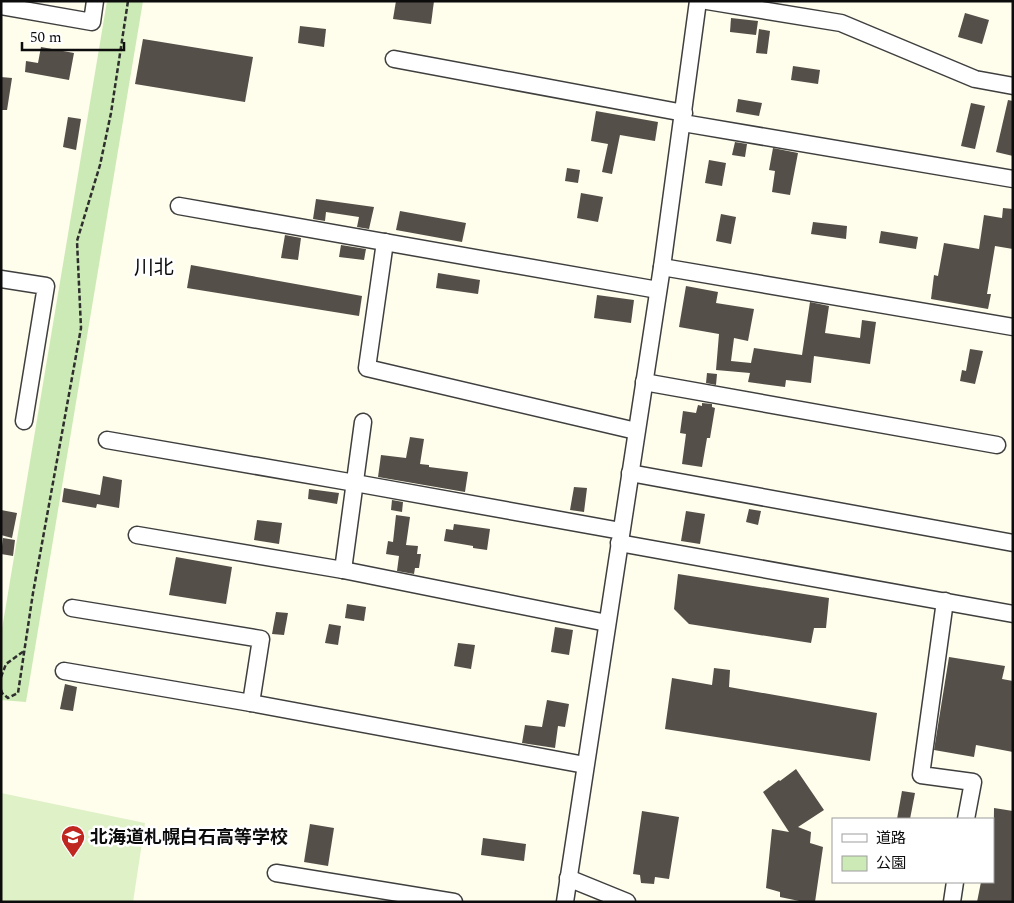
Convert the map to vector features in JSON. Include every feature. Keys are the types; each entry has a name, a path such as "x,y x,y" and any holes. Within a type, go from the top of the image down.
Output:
{"street":[{"path":"1,6 92,22 95,1"},
{"path":"565,902 662,267 698,1"},
{"path":"707,1 841,22 975,79 1013,86"},
{"path":"394,59 683,118 1013,179"},
{"path":"179,206 658,290"},
{"path":"384,242 366,368 636,431"},
{"path":"662,267 1013,327"},
{"path":"1,279 46,286 24,421"},
{"path":"644,382 997,445"},
{"path":"343,570 363,422"},
{"path":"107,440 355,483 1013,614"},
{"path":"630,473 1013,543"},
{"path":"137,535 343,570 607,623"},
{"path":"945,601 921,775 973,782 966,818"},
{"path":"72,608 261,639 251,703"},
{"path":"64,671 251,703 585,765"},
{"path":"276,873 454,902"},
{"path":"568,878 627,902"},
{"path":"952,902 956,883"}],"path":[{"path":"1,690 8,698 18,693 43,534 81,328 77,241 100,165 111,113 128,1"},
{"path":"1,677 6,664 24,651"}],"green space":[{"path":"107,1 143,1 26,702 1,700 1,635"},
{"name":"北海道札幌白石高等学校","path":"1,793 145,823 133,902 1,902"}],"building":[{"path":"396,1 434,1 431,24 393,19"},
{"path":"965,13 989,20 982,44 958,37"},
{"path":"731,18 758,21 756,35 730,32"},
{"path":"300,26 326,29 324,47 298,43"},
{"path":"759,29 770,31 767,54 756,53"},
{"path":"143,39 253,57 245,102 135,84"},
{"path":"41,47 74,53 69,80 25,72 26,61 38,63"},
{"path":"793,66 820,70 818,84 791,80"},
{"path":"1,77 12,78 7,110 1,110"},
{"path":"738,99 762,103 759,116 736,112"},
{"path":"1008,100 1013,101 1013,156 996,152"},
{"path":"971,103 985,106 975,149 961,146"},
{"path":"596,111 658,122 655,141 620,135 612,174 602,172 608,144 591,141"},
{"path":"68,117 81,119 76,150 63,147"},
{"path":"735,142 747,144 745,157 732,155"},
{"path":"773,148 798,153 790,195 772,192 775,171 769,170"},
{"path":"709,160 726,163 722,186 705,183"},
{"path":"567,168 580,170 578,183 565,181"},
{"path":"581,193 603,197 598,222 577,218"},
{"path":"316,199 374,207 369,229 357,227 359,217 326,212 325,221 313,219"},
{"path":"1003,208 1013,209 1013,249 995,246 987,294 991,294 988,309 931,299 934,275 938,276 944,243 979,249 984,215 1002,218"},
{"path":"400,211 466,223 462,242 396,230"},
{"path":"721,214 736,217 731,244 716,241"},
{"path":"813,222 847,226 846,239 811,234"},
{"path":"881,231 918,237 916,249 879,243"},
{"path":"285,235 301,238 298,260 281,258"},
{"path":"341,245 366,249 364,260 339,257"},
{"path":"191,265 362,296 359,316 187,288"},
{"path":"438,273 480,280 478,294 436,288"},
{"path":"686,286 718,292 716,303 754,309 748,341 734,338 731,361 751,363 754,348 802,355 810,302 829,306 825,333 860,338 862,320 876,322 870,364 814,356 811,383 786,380 785,387 748,382 750,373 716,370 719,334 679,327"},
{"path":"597,295 634,300 631,323 594,318"},
{"path":"970,349 983,351 975,384 960,381 962,370 966,371"},
{"path":"707,373 717,374 716,385 706,383"},
{"path":"702,403 712,404 712,407 715,408 710,438 707,438 702,467 682,464 686,434 680,433 683,411 696,413 698,405 702,406"},
{"path":"410,437 424,439 420,464 468,472 465,492 378,477 381,455 406,458"},
{"path":"103,476 122,480 119,508 97,504 96,508 62,502 64,488 100,495"},
{"path":"574,487 587,488 584,512 570,510"},
{"path":"309,489 339,493 337,504 308,499"},
{"path":"392,500 403,502 402,512 391,510"},
{"path":"749,509 761,511 758,525 746,522"},
{"path":"1,510 17,513 12,538 1,535"},
{"path":"686,511 705,514 700,544 681,541"},
{"path":"396,515 410,517 406,545 418,546 417,554 421,554 419,568 415,568 414,574 397,571 399,556 386,554 388,541 393,542"},
{"path":"257,520 282,523 279,544 254,540"},
{"path":"454,524 490,529 487,550 444,541 446,529 453,530"},
{"path":"3,538 15,540 13,556 1,554"},
{"path":"176,557 232,567 226,604 169,595"},
{"path":"678,574 829,598 826,628 814,628 811,643 689,624 674,609"},
{"path":"347,604 366,607 364,621 345,618"},
{"path":"276,612 288,613 284,635 272,634"},
{"path":"329,624 341,626 338,645 325,643"},
{"path":"555,627 573,630 569,655 551,652"},
{"path":"458,643 475,645 471,669 454,666"},
{"path":"949,657 1005,666 1002,679 1013,681 1013,752 976,745 974,757 934,750"},
{"path":"714,668 730,670 729,687 877,713 870,761 665,729 672,678 712,685"},
{"path":"65,684 77,687 73,711 60,709"},
{"path":"547,700 569,704 565,727 558,726 555,748 522,743 525,725 542,727"},
{"path":"796,769 824,810 798,827 811,832 810,843 823,847 815,902 804,902 780,897 780,892 766,888 772,829 789,832 763,792"},
{"path":"902,791 915,793 910,818 897,818"},
{"path":"994,808 1013,811 1013,902 977,902 981,883 994,883"},
{"path":"642,811 679,817 669,879 655,877 654,884 641,883 640,875 633,874"},
{"path":"310,824 334,828 328,866 304,862"},
{"path":"483,838 526,844 524,861 481,855"}],"place":[{"name":"北海道札幌白石高等学校","path":"73,858"}],"district":[{"name":"川北","path":"154,267"}]}
